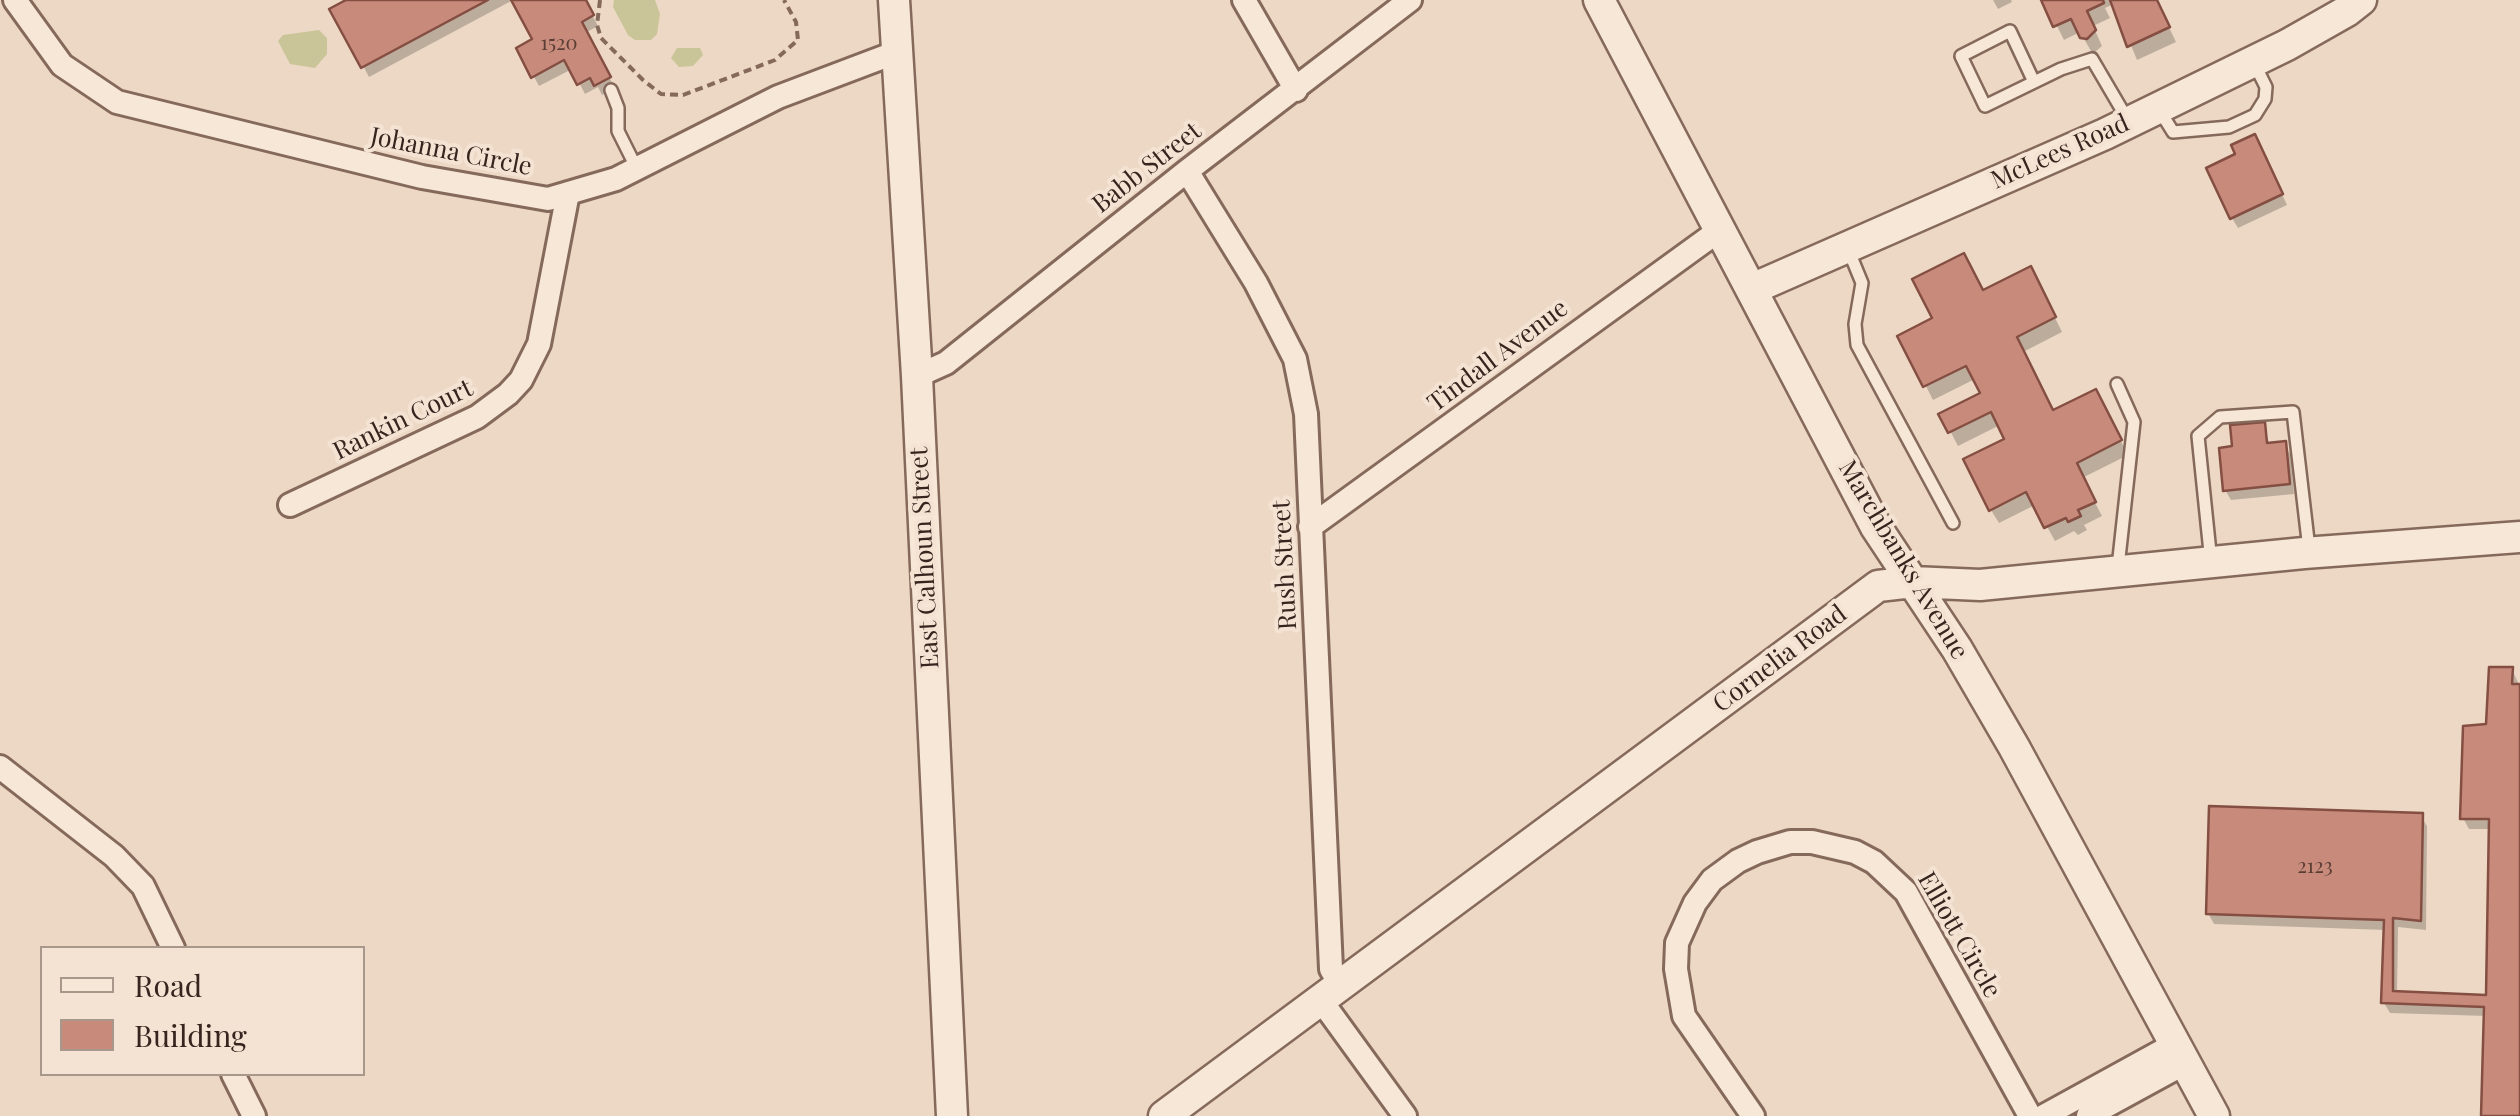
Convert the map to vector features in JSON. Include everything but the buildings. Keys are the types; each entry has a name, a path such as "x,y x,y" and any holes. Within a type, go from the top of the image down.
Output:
{"street":[{"name":"Johanna Circle","path":"15,0 62,66 117,102 422,177 548,199 616,179 778,97 897,52"},
{"name":"East Calhoun Street","path":"894,0 917,376 952,1116"},
{"path":"1244,0 1296,90"},
{"name":"Babb Street","path":"917,376 946,363 1410,0"},
{"name":"Marchbanks Avenue","path":"1598,0 1876,527 2014,747 2214,1116"},
{"name":"McLees Road","path":"1752,289 2129,122 2253,61 2361,0"},
{"name":"Rush Street","path":"1187,171 1256,283 1295,360 1306,414 1330,992"},
{"name":"Rankin Court","path":"290,505 477,416 521,380 544,324 568,193"},
{"name":"Tindall Avenue","path":"1310,528 1721,229"},
{"name":"Cornelia Road","path":"1164,1116 1878,586 1913,582 1980,585 2520,536"},
{"path":"0,766 114,856 142,886 172,946"},
{"name":"Elliott Circle","path":"1753,1116 1684,1016 1676,969 1677,943 1712,880 1756,852 1790,842 1812,842 1855,852 1874,862 1906,892 2030,1116"},
{"path":"1330,992 1405,1116"},
{"path":"2044,1116 2180,1053"},
{"path":"2088,1116 2180,1053"},
{"path":"234,1076 254,1116"}],"lane":[{"path":"2034,82 2010,32 1961,56 1985,106 2092,59 2129,122"},
{"path":"2157,108 2173,132 2230,126 2255,114 2265,99 2266,87 2253,61"},
{"path":"612,90 618,108 618,131 636,169"},
{"path":"1846,245 1862,283 1855,324 1858,345 1953,522"},
{"path":"2116,384 2134,422 2118,572"},
{"path":"2211,562 2198,436 2220,417 2292,412 2310,553"}],"path":[{"path":"600,0 601,38 661,94 683,94 776,60 798,40 796,22 784,0"}],"shaded area":[{"path":"614,0 655,0 660,14 657,34 651,40 635,40 628,35 613,7"},
{"path":"319,30 327,38 327,54 315,68 290,64 278,41 283,35"},
{"path":"677,48 700,48 703,55 693,66 679,67 671,58"}]}
